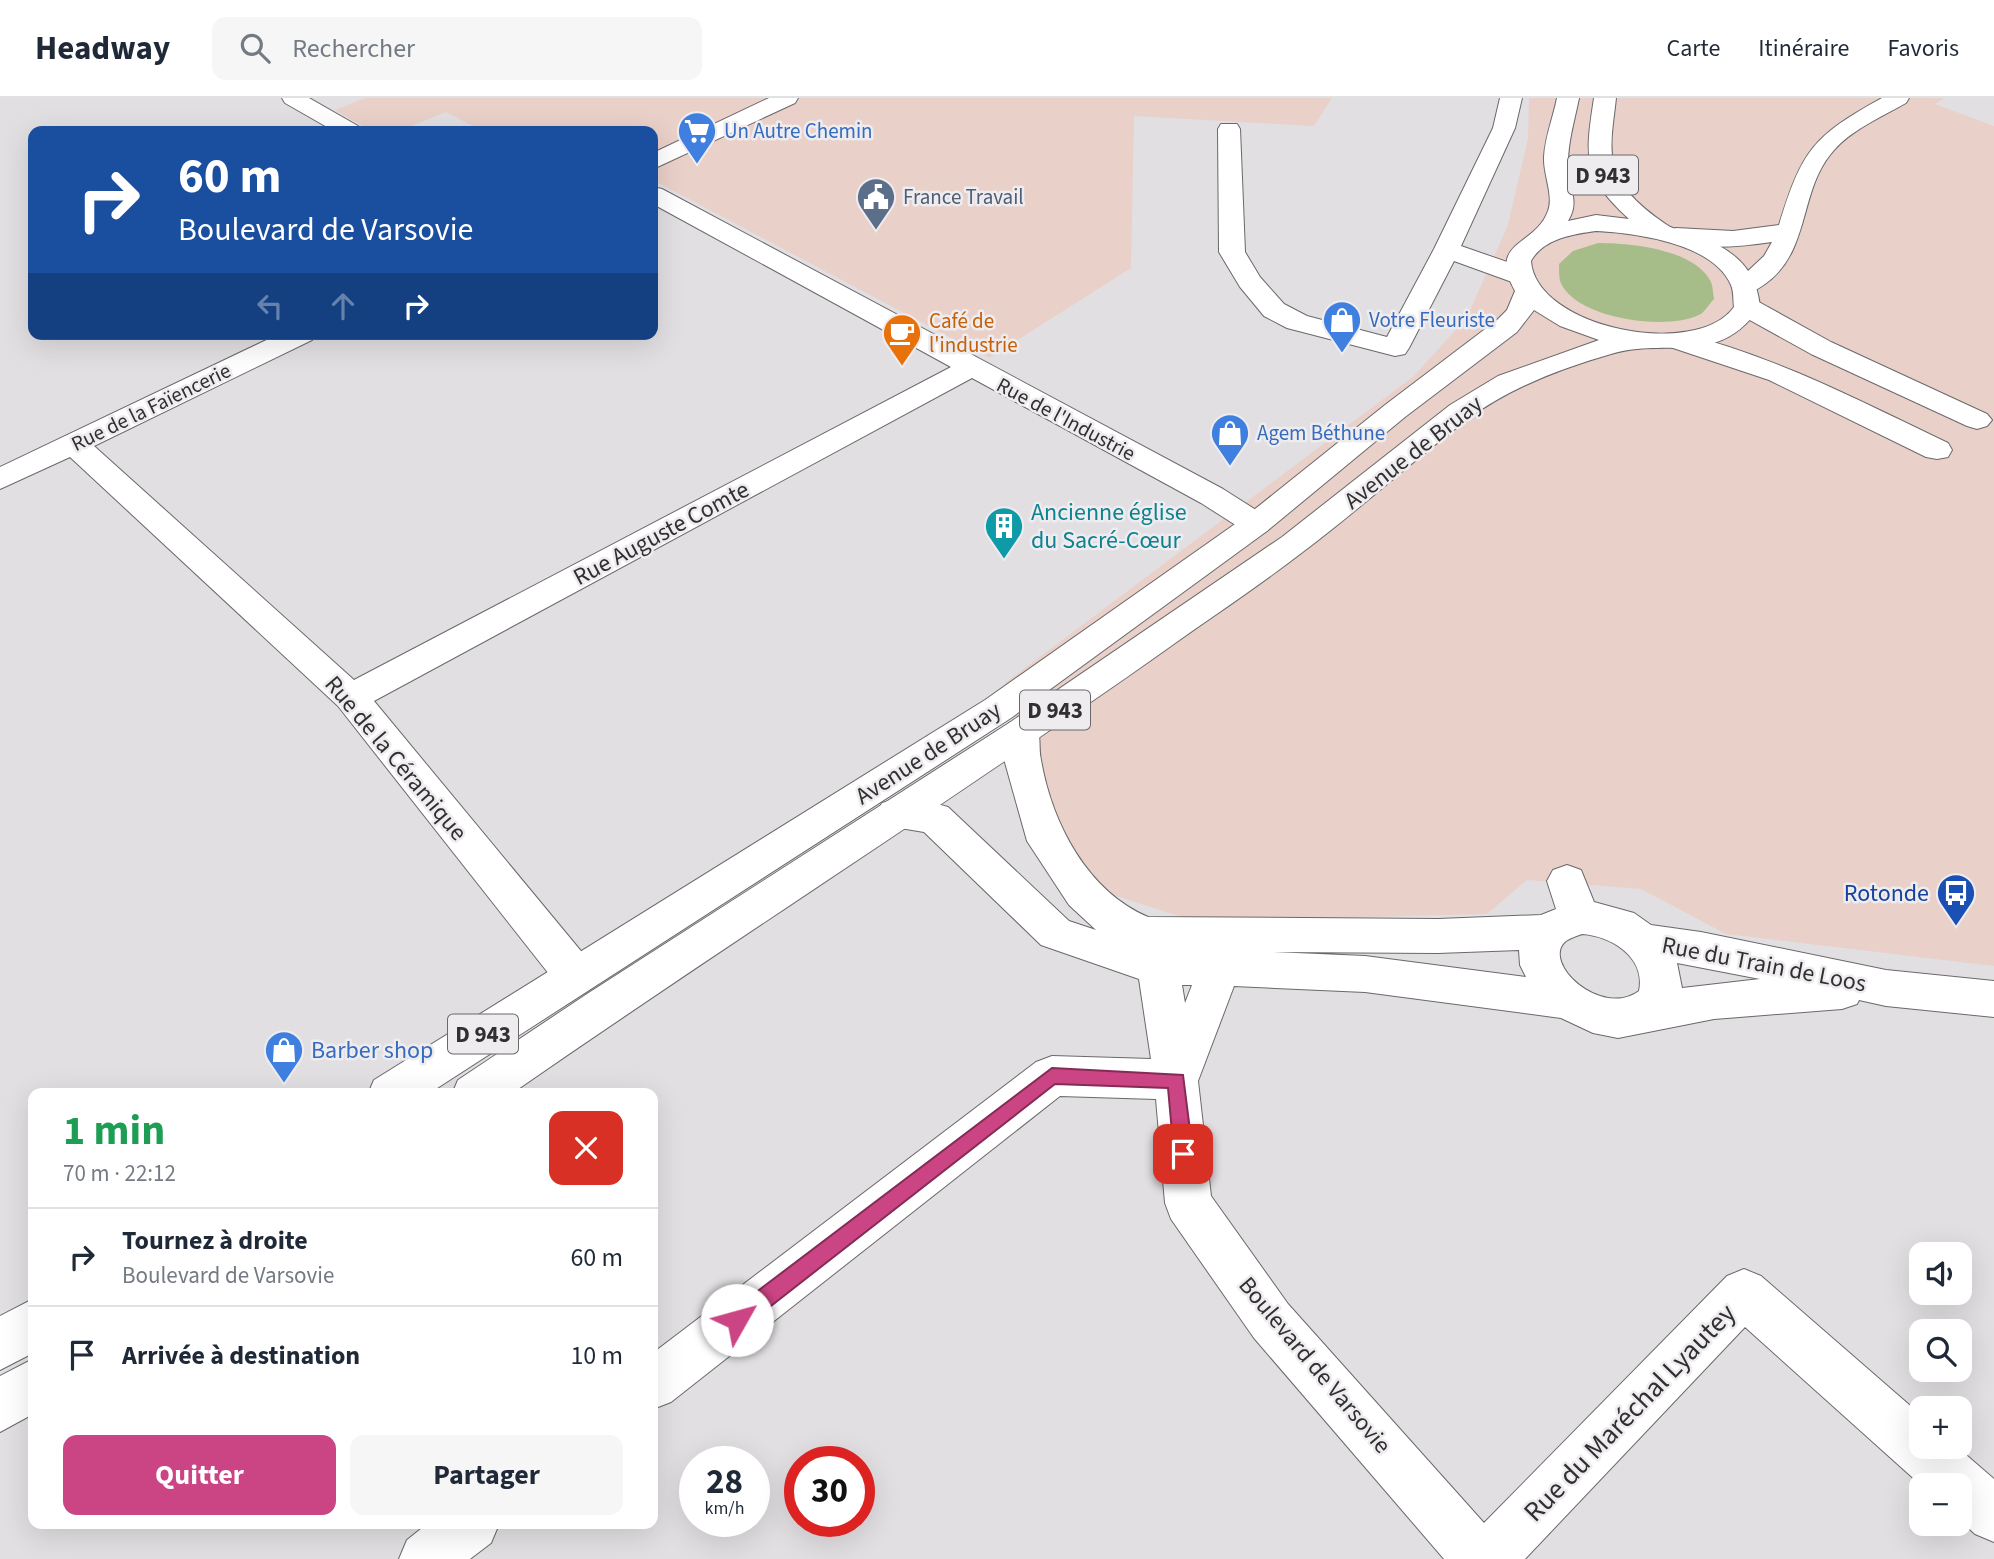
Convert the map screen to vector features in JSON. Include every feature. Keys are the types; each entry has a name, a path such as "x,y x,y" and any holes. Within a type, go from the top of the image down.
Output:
{"street":[{"path":"293,98 341,126"},
{"path":"1229,129 1232,251 1249,281 1274,310 1297,322 1395,348 1447,249 1504,128 1511,98"},
{"name":"D 943","path":"1546,233 1560,217 1563,195 1556,168 1568,98"},
{"name":"D 943","path":"1605,98 1598,147 1600,168 1617,197 1667,233"},
{"path":"1447,249 1525,283 1547,307 1572,322 1603,333 1638,340 1680,341 1712,335 1735,323 1746,297 1784,247 1812,162 1826,143 1898,98"},
{"path":"658,159 768,101"},
{"name":"Rue de l'Industrie","path":"658,197 970,368 1212,496 1256,524"},
{"path":"1546,233 1569,226 1597,223 1730,239 1763,237 1789,230"},
{"name":"Avenue de Bruay","path":"399,1088 998,709 1256,524 1395,411 1507,326 1519,313 1525,283 1519,263 1524,251 1546,233"},
{"path":"1667,233 1708,250 1731,267 1746,297 1821,348 1977,420"},
{"name":"Rue de la Faïencerie","path":"0,479 290,340"},
{"name":"Avenue de Bruay","path":"483,1088 895,814 1022,733 1293,544 1460,411 1508,382 1604,347 1638,340"},
{"path":"1680,341 1729,354 1777,373 1937,450"},
{"name":"Rue Auguste Comte","path":"351,697 970,368"},
{"name":"Rue de la Céramique","path":"75,445 351,697 575,975"},
{"path":"1022,733 1022,759 1046,841 1083,893 1113,920 1146,934 1165,951 1438,936 1564,910 1602,918 1624,927 1643,941 1657,960 1662,981 1657,999 1643,1013 1625,1018 1585,1012 1566,1001 1549,985 1540,967 1538,948 1564,910"},
{"path":"895,814 934,818 1055,933 1165,951 1215,967 1365,974 1566,1001"},
{"name":"Rue du Train de Loos","path":"1643,941 1701,949 1886,988 1994,999"},
{"name":"Boulevard de Varsovie","path":"1165,951 1188,1203 1272,1321 1480,1559"},
{"path":"658,1380 1052,1076 1176,1080 1214,982 1215,967"},
{"name":"Rue du Train de Loos","path":"1643,1013 1714,1001 1886,988"},
{"name":"Rue du Maréchal Lyautey","path":"1487,1559 1744,1293 1994,1515"},
{"path":"0,1345 28,1327"},
{"path":"0,1406 28,1387"},
{"path":"426,1559 465,1529"}],"shaded area":[{"path":"365,98 1332,98 1314,126 1134,116 1131,268 989,358 658,183 658,126 473,126 446,112 411,126 362,126 335,110"},
{"path":"1529,98 1944,98 1935,104 1994,126 1994,966 1726,934 1641,889 1527,880 1487,914 1194,921 1104,892 1048,815 1005,683 1414,376 1467,317 1508,225 1528,138"}],"green space":[{"path":"1598,243 1627,244 1677,255 1703,271 1711,282 1714,299 1699,315 1665,322 1622,318 1583,305 1569,294 1560,281 1559,264 1573,251"}],"place":[{"name":"Un Autre Chemin","path":"697,165"},
{"name":"France Travail","path":"876,231"},
{"name":"Votre Fleuriste","path":"1342,354"},
{"name":"Café de l'industrie","path":"902,367"},
{"name":"Agem Béthune","path":"1230,467"},
{"name":"Ancienne église du Sacré-Cœur","path":"1004,560"},
{"name":"Rotonde","path":"1956,927"},
{"name":"Barber shop","path":"284,1084"}],"route":[{"path":"737,1320 1052,1076 1176,1080 1183,1154"}]}
